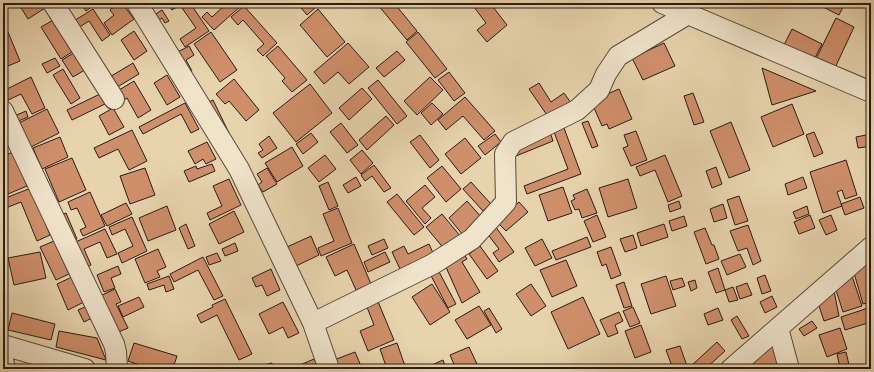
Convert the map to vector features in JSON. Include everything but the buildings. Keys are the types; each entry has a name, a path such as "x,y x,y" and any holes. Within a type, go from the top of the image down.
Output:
{"street":[{"path":"53,3 114,99"},
{"path":"137,3 239,169 313,323 329,369"},
{"path":"662,3 871,92"},
{"path":"313,323 434,264 472,239 506,202 505,154 513,142 577,110 599,90 606,74 618,56 688,14"},
{"path":"3,111 114,344 117,369"},
{"path":"731,369 871,247"},
{"path":"778,328 789,369"},
{"path":"3,345 85,369"},
{"path":"3,360 5,369"}]}
